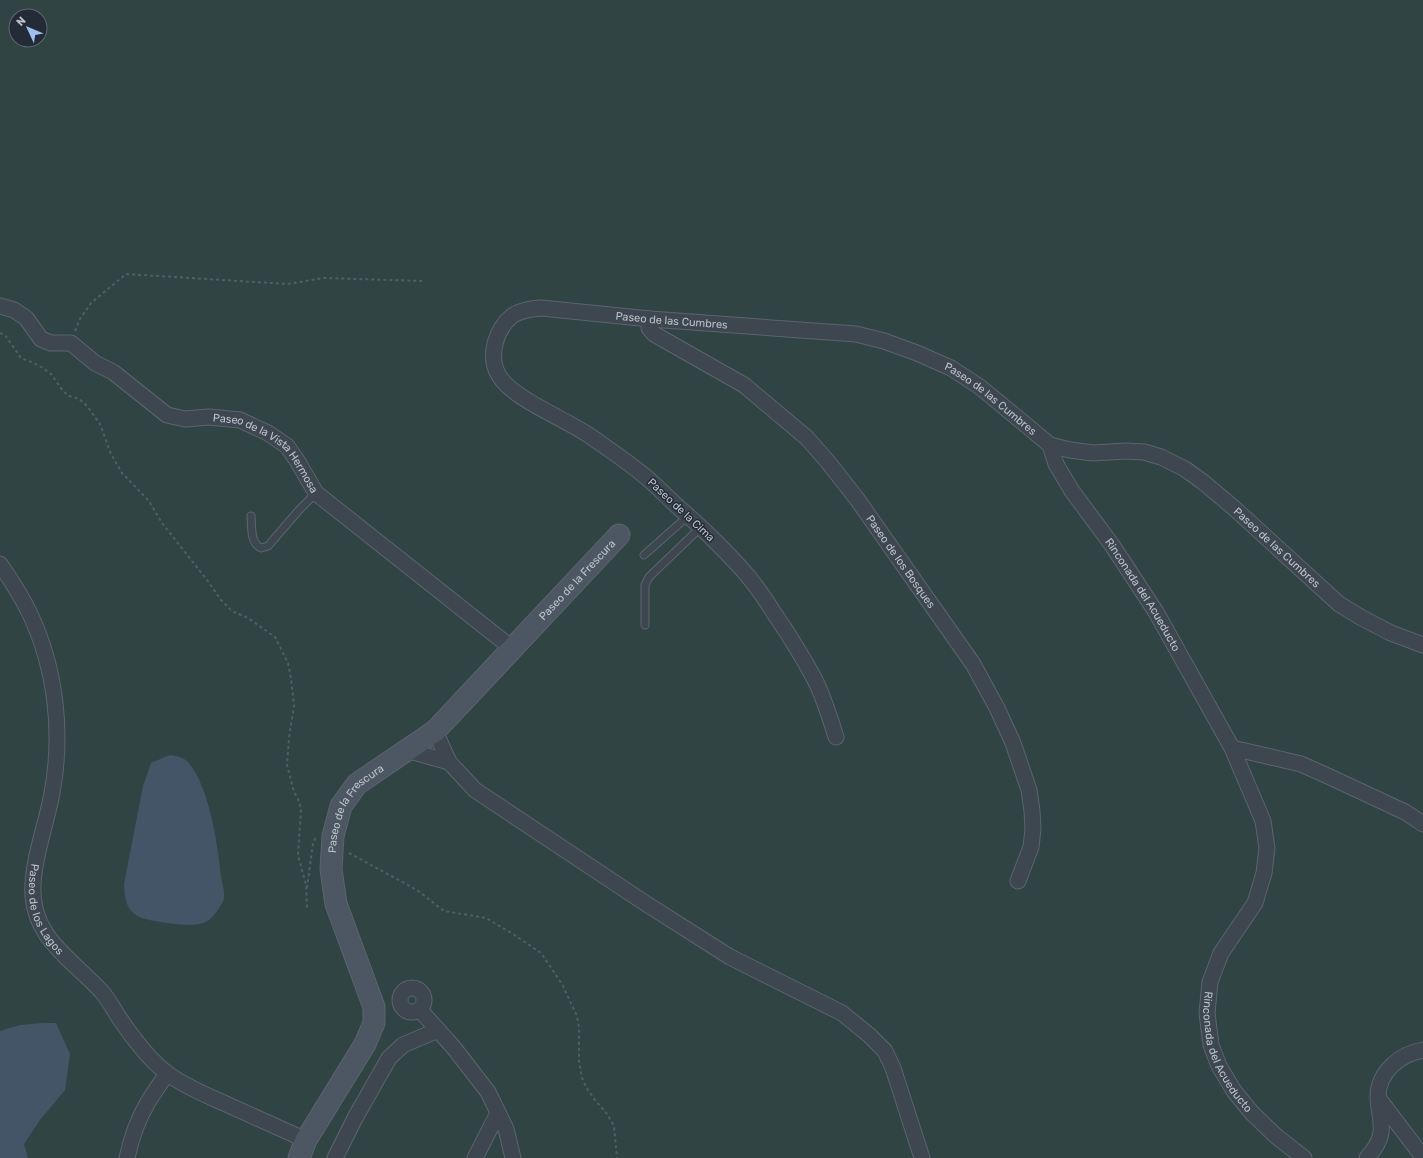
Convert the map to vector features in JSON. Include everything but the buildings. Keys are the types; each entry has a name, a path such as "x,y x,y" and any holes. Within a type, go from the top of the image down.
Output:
{"street":[{"path":"0,306 14,310 26,318 41,339 51,343 71,343"},
{"name":"Paseo de las Cumbres","path":"502,328 512,316 525,310 541,308 650,319 856,334 884,341 917,352 951,368 980,387 1050,446 1093,452 1144,452 1161,457 1184,469 1203,482 1339,604 1391,633 1423,645"},
{"name":"Paseo de los Bosques","path":"650,319 649,328 654,334 744,385 807,438 857,499 974,664 1013,743 1029,790 1032,811 1030,847 1018,881"},
{"name":"Paseo de la Cima","path":"502,328 496,339 494,361 498,373 505,384 520,396 588,434 642,474 700,527 741,568 765,599 793,641 815,681 828,710 836,737"},
{"name":"Paseo de la Vista Hermosa","path":"71,343 95,363 113,372 168,415 185,419 209,417 240,420 268,433 288,446 316,493 513,649"},
{"name":"Rinconada del Acueducto","path":"1050,446 1056,464 1072,491 1112,545 1156,612 1232,748 1263,821 1267,848 1264,873 1255,903 1221,953 1210,982 1207,1013 1211,1045 1219,1066 1234,1091 1252,1113 1277,1138 1304,1158"},
{"name":"Paseo de la Frescura","path":"302,1149 365,1044 374,1023 374,1007 336,904 331,870 332,840 341,806 357,784 435,731 619,535"},
{"name":"Paseo de los Lagos","path":"0,564 30,614 49,668 55,696 58,729 55,768 52,792 33,886 34,905 41,924 52,943 102,992 134,1038 167,1073 187,1086 302,1149"},
{"path":"435,731 448,762 475,790 645,903 730,957 842,1013 869,1035 885,1051 922,1158"},
{"path":"1232,748 1301,764 1404,812 1423,824"},
{"path":"406,750 448,762"},
{"path":"420,1010 454,1048 488,1092 506,1129 513,1158"},
{"path":"340,1158 355,1118 389,1058 403,1045 438,1030"},
{"path":"1367,1158 1381,1137 1381,1118 1378,1097 1380,1080 1388,1069 1397,1061 1408,1054 1423,1050"},
{"path":"127,1158 131,1142 147,1103 167,1073"},
{"path":"1378,1097 1423,1157"},
{"path":"475,1158 498,1113"}],"lane":[{"path":"251,516 253,540 256,545 261,548 268,546 316,493"},
{"path":"644,555 688,516"},
{"path":"645,625 645,585 649,577 700,527"}],"path":[{"path":"71,343 80,319 92,304 126,274 287,284 324,278 422,281"},
{"path":"0,333 4,335 21,358 43,368 51,374 63,391 87,406 100,424 111,454 122,473 148,501 221,600 232,611 256,623 275,637 278,642 288,663 294,706 287,765 294,792 301,809 298,855 306,885 307,908"},
{"path":"332,840 350,853 417,890 444,911 486,918 541,953 562,984 573,1006 579,1028 578,1053 582,1078 586,1087 607,1114 614,1126 617,1158"}],"green space":[{"path":"0,0 1423,0 1423,1158 0,1158"}],"water":[{"path":"170,755 187,761 195,771 207,799 218,849 224,898 219,908 209,920 195,925 166,923 140,917 130,910 126,899 124,884 143,786 151,763"},
{"path":"56,1023 70,1054 65,1090 40,1120 24,1144 28,1158 0,1158 0,1031 20,1025"}]}
